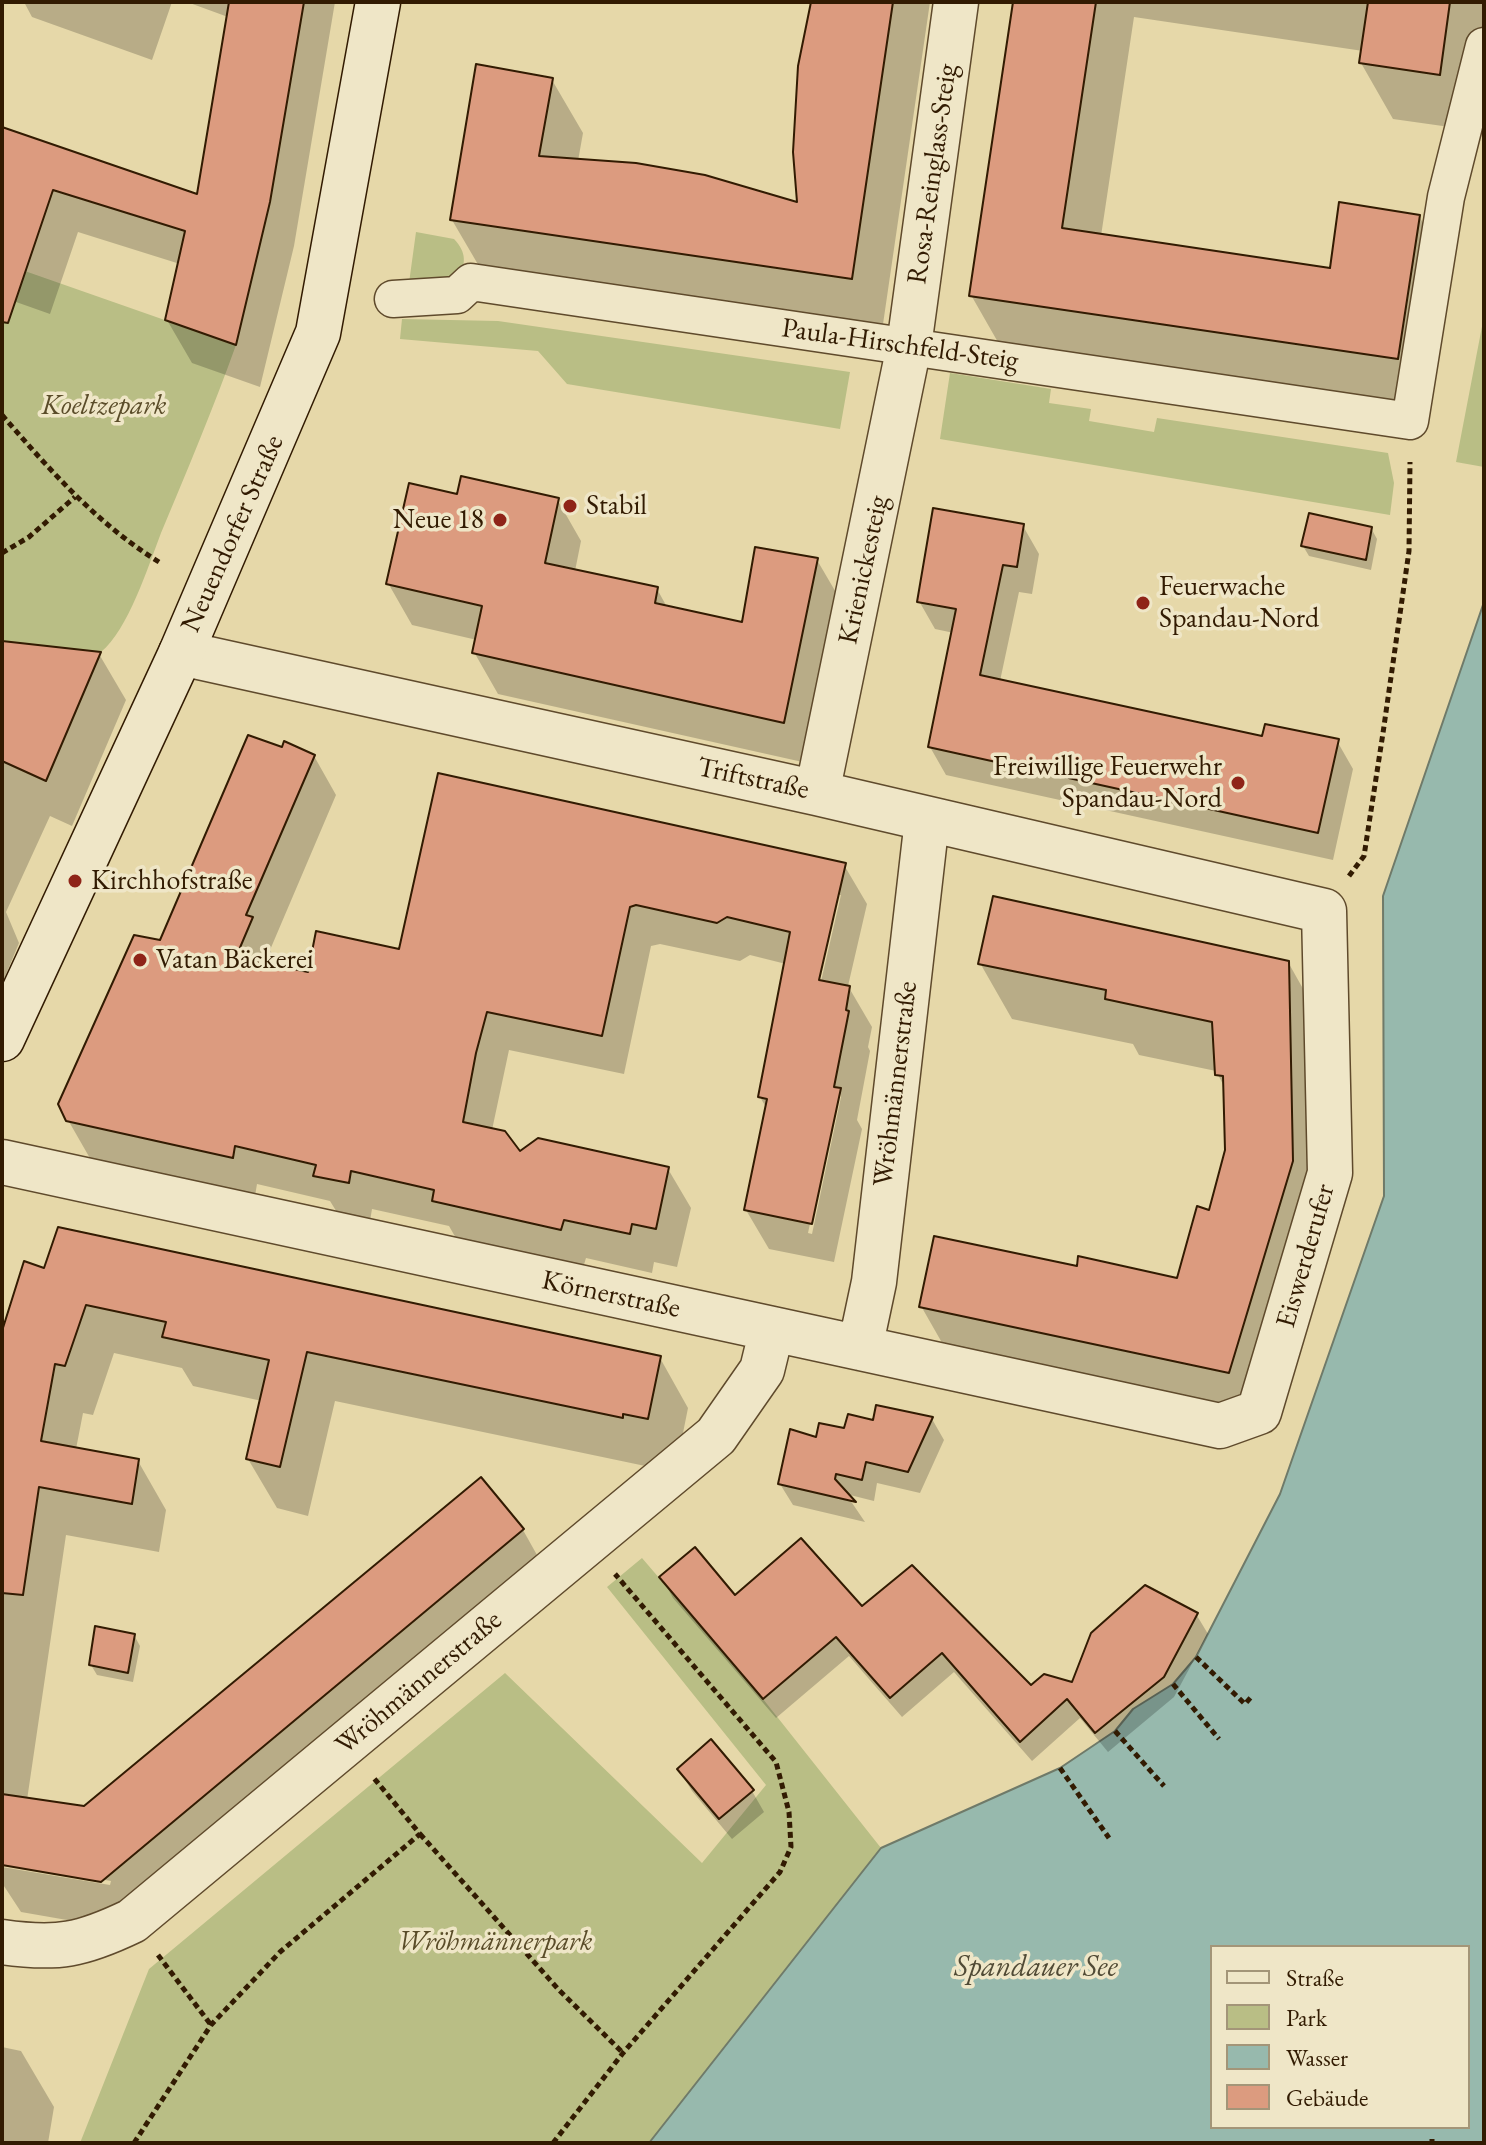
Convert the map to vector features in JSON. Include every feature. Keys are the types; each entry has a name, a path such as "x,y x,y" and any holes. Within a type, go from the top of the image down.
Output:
{"street":[{"name":"Neuendorfer Straße","path":"2,1039 181,653 318,333 378,2"},
{"name":"Rosa-Reinglass-Steig","path":"909,346 956,2"},
{"path":"1410,421 1446,197 1484,46"},
{"name":"Paula-Hirschfeld-Steig","path":"393,299 457,295 471,282 1410,421"},
{"name":"Krienickesteig","path":"817,793 909,346"},
{"name":"Triftstraße","path":"181,653 817,793 1324,911"},
{"name":"Wröhmännerstraße","path":"860,1348 874,1282 927,820"},
{"name":"Eiswerderufer","path":"1220,1426 1259,1412 1330,1173 1324,911"},
{"name":"Körnerstraße","path":"2,1162 1220,1426"},
{"name":"Wröhmännerstraße","path":"2,1942 61,1947 96,1938 132,1921 716,1436 762,1370 772,1329"}],"path":[{"path":"2,415 75,497 129,544 159,562"},
{"path":"1357,865 1364,856 1409,551 1410,421"},
{"path":"2,553 29,537 75,497"},
{"path":"553,2143 623,2053 780,1872 791,1847 789,1812 776,1762 609,1567"},
{"path":"1196,1657 1245,1704 1253,1695"},
{"path":"1173,1684 1219,1739"},
{"path":"1115,1731 1164,1786"},
{"path":"1060,1768 1109,1838"},
{"path":"367,1769 420,1834 559,1990 623,2053"},
{"path":"134,2143 211,2025 280,1952 420,1834"},
{"path":"152,1947 211,2025"}],"green space":[{"path":"416,232 454,239 464,258 458,280 409,283"},
{"name":"Koeltzepark","path":"2,263 236,345 136,597 120,629 101,652 2,641"},
{"path":"1484,316 1484,467 1456,462"},
{"path":"402,319 498,321 850,372 840,429 567,384 538,351 400,339"},
{"path":"950,373 1051,389 1049,403 1091,409 1089,421 1154,432 1157,418 1388,453 1394,483 1390,515 940,439"},
{"name":"Wröhmännerpark","path":"642,1558 763,1699 881,1848 649,2143 80,2143 149,1969 505,1673 702,1863 766,1785 607,1587"}],"water":[{"name":"Spandauer See","path":"1484,602 1484,2143 649,2143 881,1848 1060,1768 1115,1731 1133,1709 1173,1684 1196,1657 1280,1494 1384,1196 1383,896"}],"building":[{"path":"229,2 304,2 270,202 236,345 165,320 185,231 53,190 8,323 2,322 2,127 197,194"},
{"path":"811,2 893,2 852,279 450,220 476,64 553,78 539,156 636,163 705,175 797,202 793,152 798,66"},
{"path":"1013,2 1096,2 1062,228 1330,268 1339,202 1420,215 1398,359 969,296"},
{"path":"1368,2 1450,2 1440,75 1359,63"},
{"path":"461,476 559,498 545,563 658,587 655,603 742,622 755,547 818,558 784,723 472,653 482,606 386,584 409,483 457,494"},
{"path":"933,508 1024,524 1017,567 1003,565 980,675 1262,736 1265,724 1339,739 1318,833 928,747 956,609 917,602"},
{"path":"1309,513 1372,527 1366,560 1301,546"},
{"path":"2,641 101,652 46,781 2,761"},
{"path":"248,735 282,747 284,741 315,755 246,915 253,917 236,957 308,972 316,931 399,949 438,773 846,863 819,980 850,986 846,1010 849,1011 834,1087 841,1088 812,1224 744,1210 767,1099 758,1097 790,932 727,917 717,923 636,905 630,907 602,1036 487,1012 476,1053 463,1122 505,1131 520,1151 538,1138 669,1167 656,1229 632,1224 630,1234 564,1220 561,1230 432,1201 434,1190 351,1171 349,1183 313,1176 316,1165 235,1146 233,1158 66,1121 58,1104 134,935 160,940"},
{"path":"993,896 1289,961 1293,1161 1229,1373 919,1307 934,1236 1077,1266 1078,1256 1177,1278 1197,1206 1209,1210 1225,1150 1223,1076 1215,1075 1212,1022 1105,999 1106,990 978,964"},
{"path":"58,1227 661,1356 648,1419 623,1414 623,1418 307,1352 280,1467 246,1459 269,1360 162,1337 166,1322 86,1305 65,1366 55,1364 41,1441 139,1459 132,1504 39,1487 23,1595 2,1593 2,1331 24,1261 44,1268"},
{"path":"876,1405 933,1417 908,1472 866,1462 862,1480 836,1474 835,1479 856,1502 778,1484 790,1429 816,1437 819,1423 844,1428 848,1414 873,1420"},
{"path":"481,1477 524,1529 101,1882 2,1865 2,1794 84,1806"},
{"path":"801,1538 862,1606 912,1565 1031,1685 1044,1674 1072,1682 1091,1633 1145,1585 1198,1613 1164,1677 1095,1733 1067,1699 1020,1742 942,1653 890,1698 836,1637 763,1699 659,1577 695,1547 735,1595"},
{"path":"95,1626 135,1634 128,1673 89,1665"},
{"path":"711,1739 754,1790 719,1819 677,1769"}],"place":[{"name":"Stabil","path":"570,506"},
{"name":"Neue 18","path":"500,520"},
{"name":"Feuerwache Spandau-Nord","path":"1143,603"},
{"name":"Freiwillige Feuerwehr Spandau-Nord","path":"1238,783"},
{"name":"Kirchhofstraße","path":"75,881"},
{"name":"Vatan Bäckerei","path":"140,960"}]}
